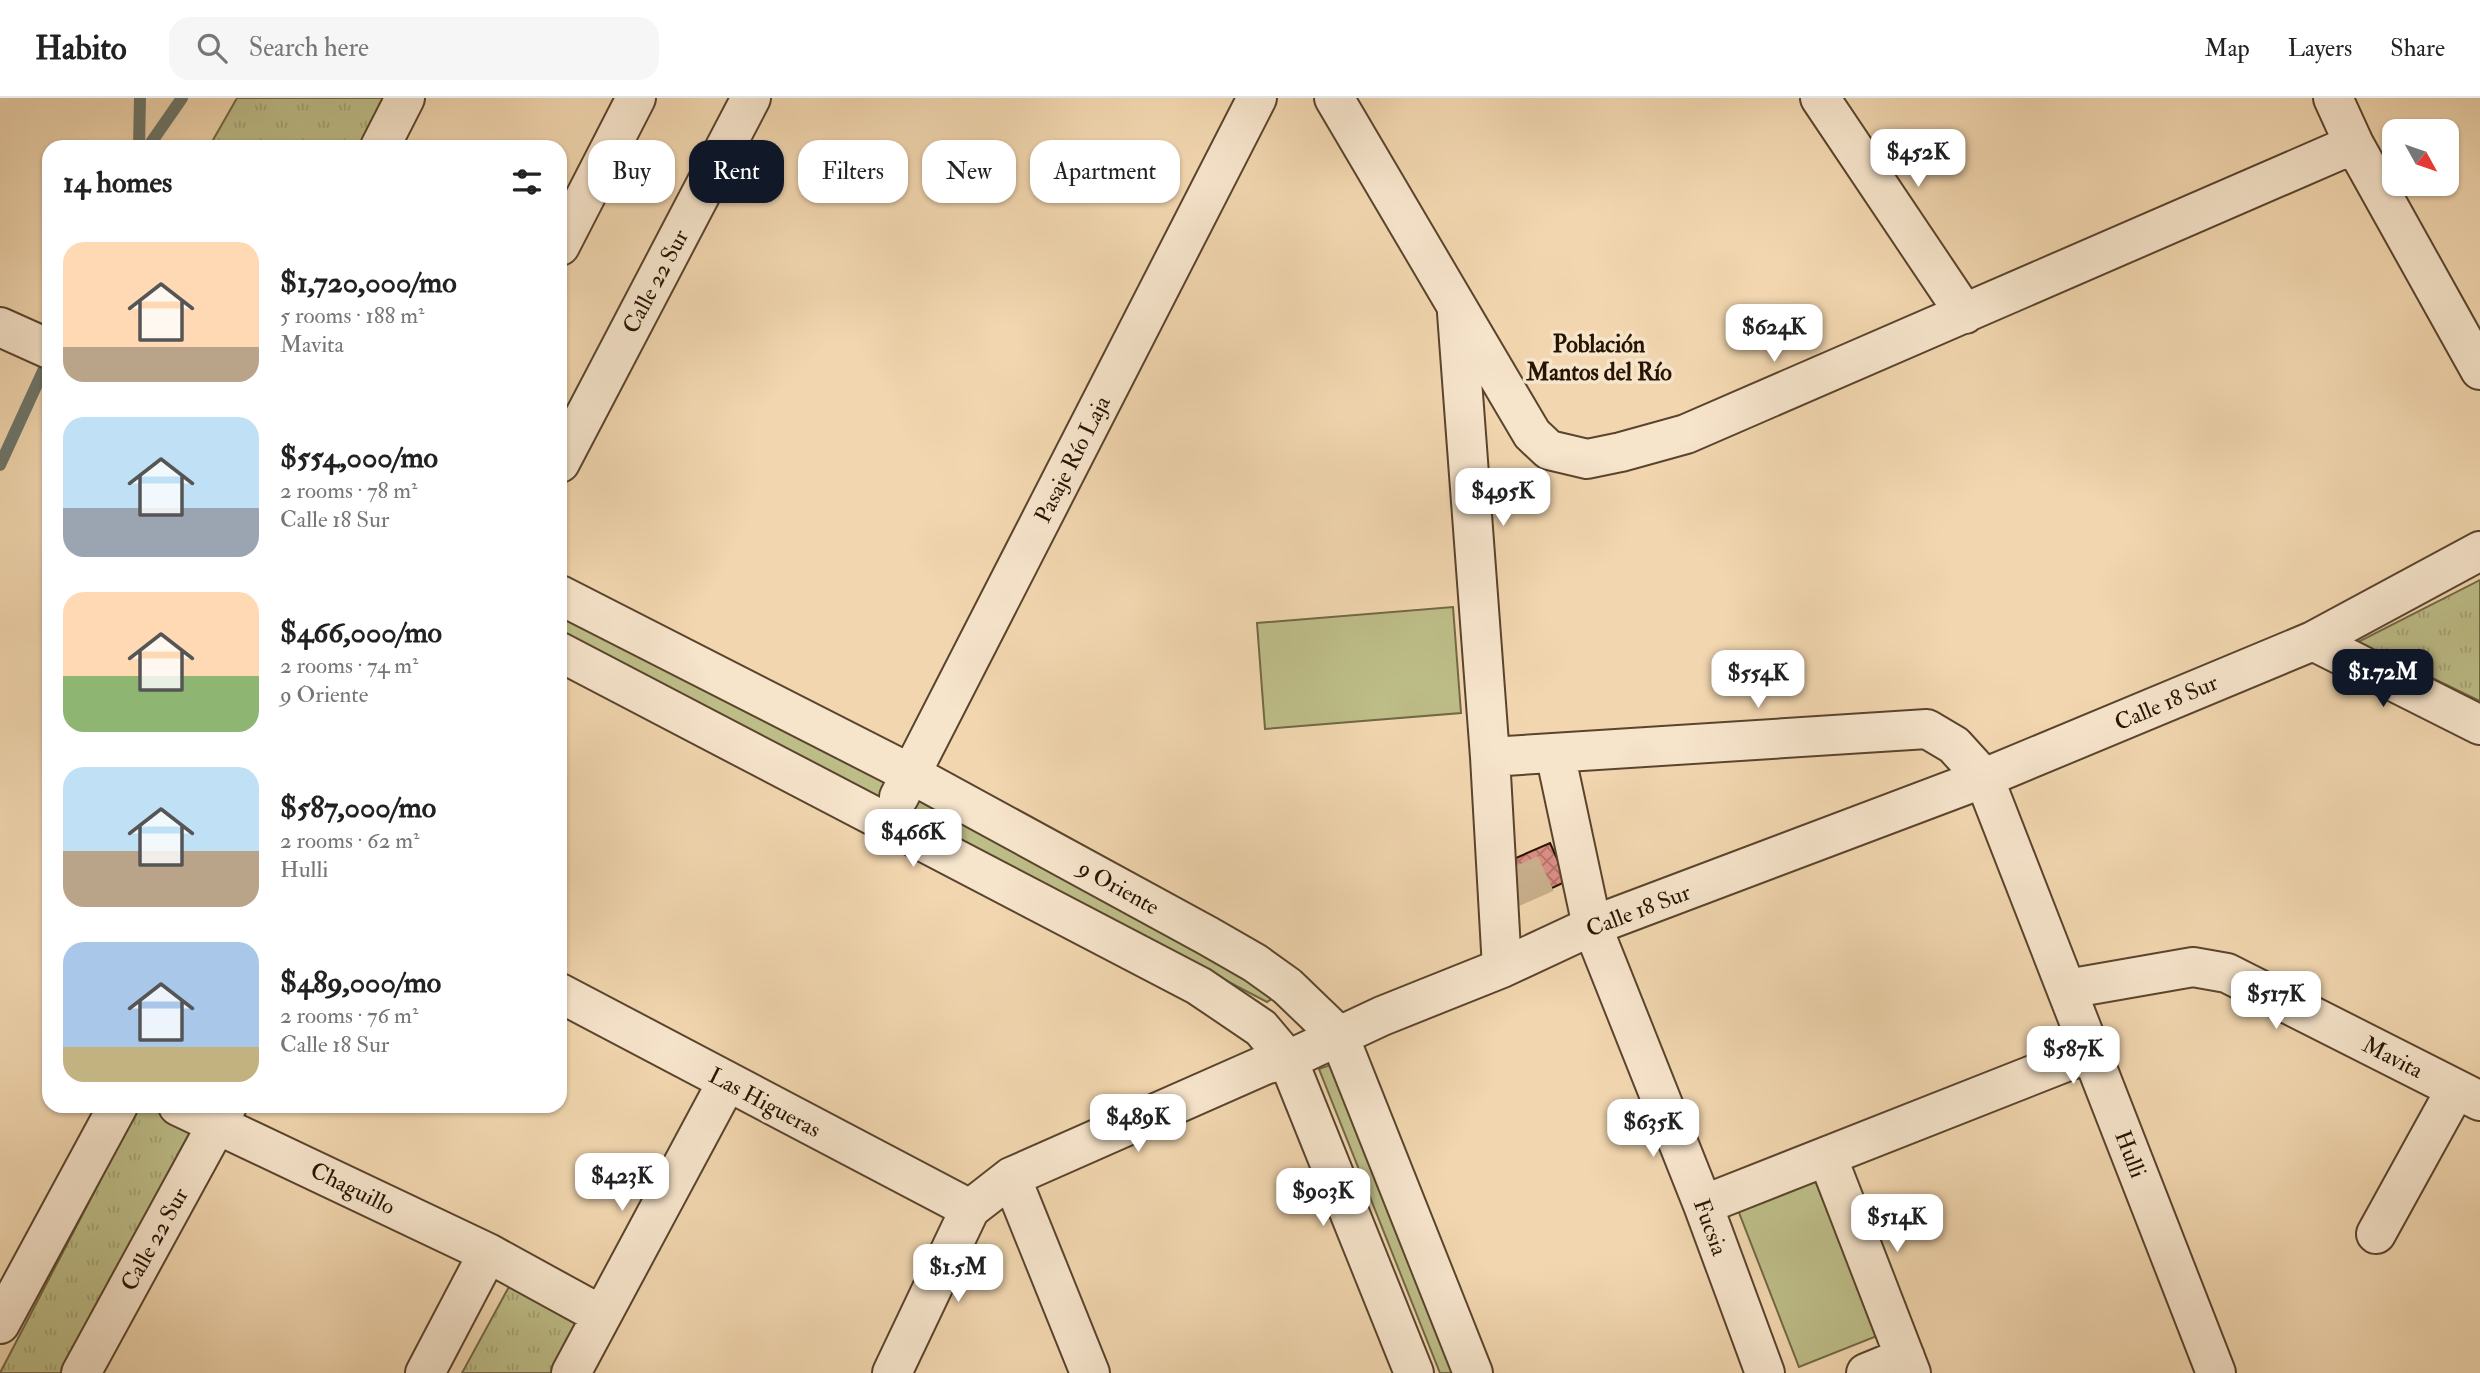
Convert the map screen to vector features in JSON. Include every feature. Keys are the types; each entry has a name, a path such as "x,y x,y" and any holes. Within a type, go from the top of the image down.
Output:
{"street":[{"path":"384,140 405,98"},
{"path":"567,232 636,98"},
{"name":"Calle 22 Sur","path":"567,450 751,98"},
{"name":"Pasaje Río Laja","path":"888,821 1257,98"},
{"path":"1334,98 1532,434 1549,450 1587,459 1686,434 2354,144"},
{"path":"1820,98 1965,314"},
{"path":"2333,98 2354,144 2480,370"},
{"path":"1457,303 1490,757 1504,892 1502,968"},
{"path":"6,330 42,346"},
{"name":"Calle 18 Sur","path":"892,1373 970,1209 1011,1177 1267,1064 1288,1060 1502,968 1592,926 1984,778 2313,641 2480,551"},
{"name":"9 Oriente","path":"567,599 911,774 1255,963 1287,986 1339,1036 1473,1373"},
{"path":"2313,641 2480,725"},
{"path":"567,656 888,821 1199,986 1261,1028 1288,1060 1414,1373"},
{"path":"1490,757 1927,729 1954,746 1984,778"},
{"name":"Fucsia","path":"1555,753 1569,864 1703,1205 1765,1373"},
{"name":"Hulli","path":"1984,778 2216,1373"},
{"name":"Mavita","path":"2067,989 2176,969 2210,969 2242,980 2468,1095"},
{"name":"Las Higueras","path":"567,997 970,1209"},
{"path":"1703,1205 2091,1052"},
{"path":"571,1373 727,1082"},
{"path":"2375,1234 2468,1095"},
{"path":"0,1324 12,1271 114,1113"},
{"name":"Calle 22 Sur","path":"81,1373 223,1115"},
{"name":"Chaguillo","path":"223,1115 601,1315"},
{"path":"1826,1156 1908,1365 1866,1373"},
{"path":"1011,1177 1090,1373"},
{"path":"425,1373 488,1253"}],"green space":[{"path":"237,98 388,98 366,140 213,140"},
{"path":"2480,580 2480,701 2358,642"},
{"path":"567,591 1303,979 1267,1002 567,636"},
{"path":"1453,607 1461,713 1265,729 1257,623"},
{"path":"1356,1056 1483,1373 1440,1373 1319,1069"},
{"path":"135,1113 200,1113 62,1373 0,1373"},
{"path":"1815,1180 1877,1336 1799,1367 1738,1210"},
{"path":"517,1272 592,1312 558,1373 462,1373"}],"building":[{"path":"1550,843 1567,881 1518,904 1500,865"}],"waterway":[{"path":"139,140 140,98"},
{"path":"153,140 182,98"},
{"path":"0,465 42,373"}],"tunnel":[{"path":"1511,889 1560,867"}],"district":[{"name":"Población Mantos del Río","path":"1599,358"}]}
